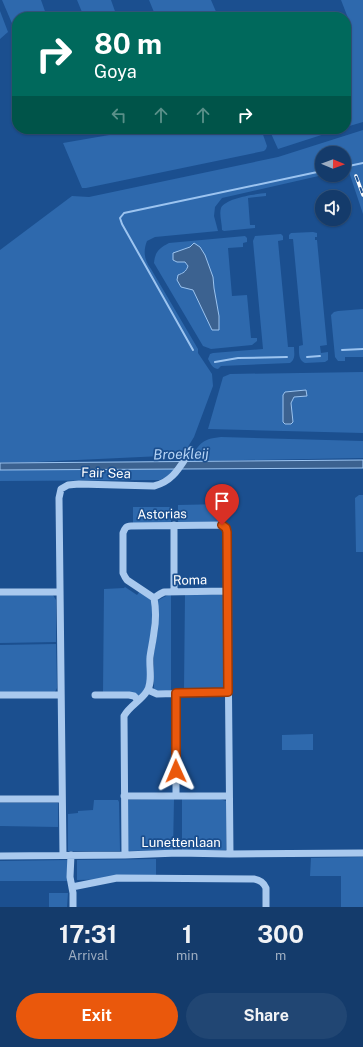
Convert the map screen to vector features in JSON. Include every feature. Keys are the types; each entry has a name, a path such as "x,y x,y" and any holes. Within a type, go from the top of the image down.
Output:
{"street":[{"name":"Fair Sea","path":"60,592 59,498 61,489 68,485 79,484 154,486 171,479 191,450"},
{"name":"Astorias","path":"154,598 127,580 123,573 124,533 127,526 222,525 226,528 230,854"},
{"path":"174,526 174,592"},
{"name":"Roma","path":"154,598 164,592 227,591"},
{"path":"0,592 60,592 63,855"},
{"path":"125,855 124,716 148,690 150,682 151,653 156,621 154,598"},
{"path":"148,690 157,694 228,692"},
{"path":"176,693 176,796"},
{"path":"0,695 61,695"},
{"path":"96,695 129,695 134,696 138,700"},
{"path":"124,796 229,796"},
{"path":"0,799 62,799"},
{"name":"Lunettenlaan","path":"0,856 178,853 363,853"},
{"path":"71,855 70,877 73,907"},
{"path":"72,887 117,878 258,879 266,888 266,907"}],"shaded area":[{"path":"2,0 41,0 45,12 12,12 12,23"},
{"path":"77,0 111,0 115,12 82,12"},
{"path":"149,0 211,0 216,12 154,12"},
{"path":"341,0 363,0 363,122 351,126 351,12 346,12"},
{"path":"0,11 8,32 0,39"},
{"path":"363,130 363,214 351,178 351,146 315,146 315,177 222,198 215,207 214,216 218,231 155,237 147,241 145,252 147,262 198,349 198,353 212,374 213,386 194,437 183,455 35,462 0,462 0,250 72,196 89,197 278,157"},
{"path":"115,134 263,134 267,146 264,151 82,188 63,143"},
{"path":"271,134 324,134 278,149"},
{"path":"266,193 266,196 248,198 250,225 255,225 255,228 222,230 220,210 224,205 242,197"},
{"path":"291,233 317,233 315,240 317,240 327,345 320,346 321,353 328,352 328,360 325,362 305,363 301,360 299,353 299,346 303,345 293,239 289,239 289,235"},
{"path":"281,234 283,236 283,240 278,241 288,347 294,347 293,360 290,363 221,366 218,369 214,368 208,359 210,354 263,349 253,241 255,236"},
{"path":"245,236 247,238 247,242 243,243 243,247 228,248 232,296 247,295 251,338 257,338 257,341 252,345 211,349 203,346 154,263 155,256 158,251 169,243","holes":["190,247 200,247 209,267 214,288 193,290 189,289 178,275 184,272 188,266 185,262 177,262 178,251"]},
{"path":"194,243 200,247 205,255 213,277 219,316 219,330 212,330 193,290 181,287 177,280 178,275 184,272 188,266 185,262 177,262 173,260 173,253 190,247"},
{"path":"363,309 363,357 345,357 345,361 338,361 335,357 331,315 338,311"},
{"path":"363,372 363,433 208,429 223,377 230,374","holes":["306,390 294,397 291,403 283,395 285,392"]},
{"path":"306,390 307,396 294,397 291,403 293,422 291,424 285,424 283,422 283,395 285,392"},
{"path":"221,437 363,441 363,458 189,461 204,441"},
{"path":"363,460 363,468 0,470 0,463"},
{"path":"178,466 172,474 160,480 0,481 0,467"},
{"path":"359,495 363,495 363,552 356,552 355,498"},
{"path":"224,504 223,522 178,523 178,505"},
{"path":"133,507 171,507 171,524 133,523"},
{"path":"125,587 137,595 140,591 150,599 153,605 148,679 145,690 139,696 103,693 104,589"},
{"path":"0,594 53,595 56,600 56,642 0,643"},
{"path":"171,594 171,690 154,691 154,653 158,623 157,601"},
{"path":"185,594 224,595 224,689 184,690"},
{"path":"56,644 57,688 55,692 0,693 0,645"},
{"path":"313,734 313,750 282,750 282,735"},
{"path":"174,799 173,850 128,851 128,800"},
{"path":"182,799 220,799 226,801 226,850 182,850"},
{"path":"94,800 118,800 120,851 68,851 68,814 78,813 78,811 93,810"},
{"path":"0,803 58,803 58,827 0,826"},
{"path":"363,857 363,907 341,907 341,876 310,876 311,858"},
{"path":"156,859 156,878 77,880 77,860"},
{"path":"68,860 68,881 0,881 0,861"},
{"path":"49,893 68,893 67,907 49,907"}],"waterway":[{"path":"351,166 363,163"},
{"path":"193,350 120,218 124,213 315,172"},
{"path":"342,350 363,349"},
{"path":"307,357 320,356"},
{"path":"215,362 238,358 287,357"}],"railway":[{"path":"356,176 363,195"}],"route":[{"path":"176,771 176,693 228,692 227,532 226,528 222,525"}],"water label":[{"name":"Broekleij","path":"181,454"}]}
